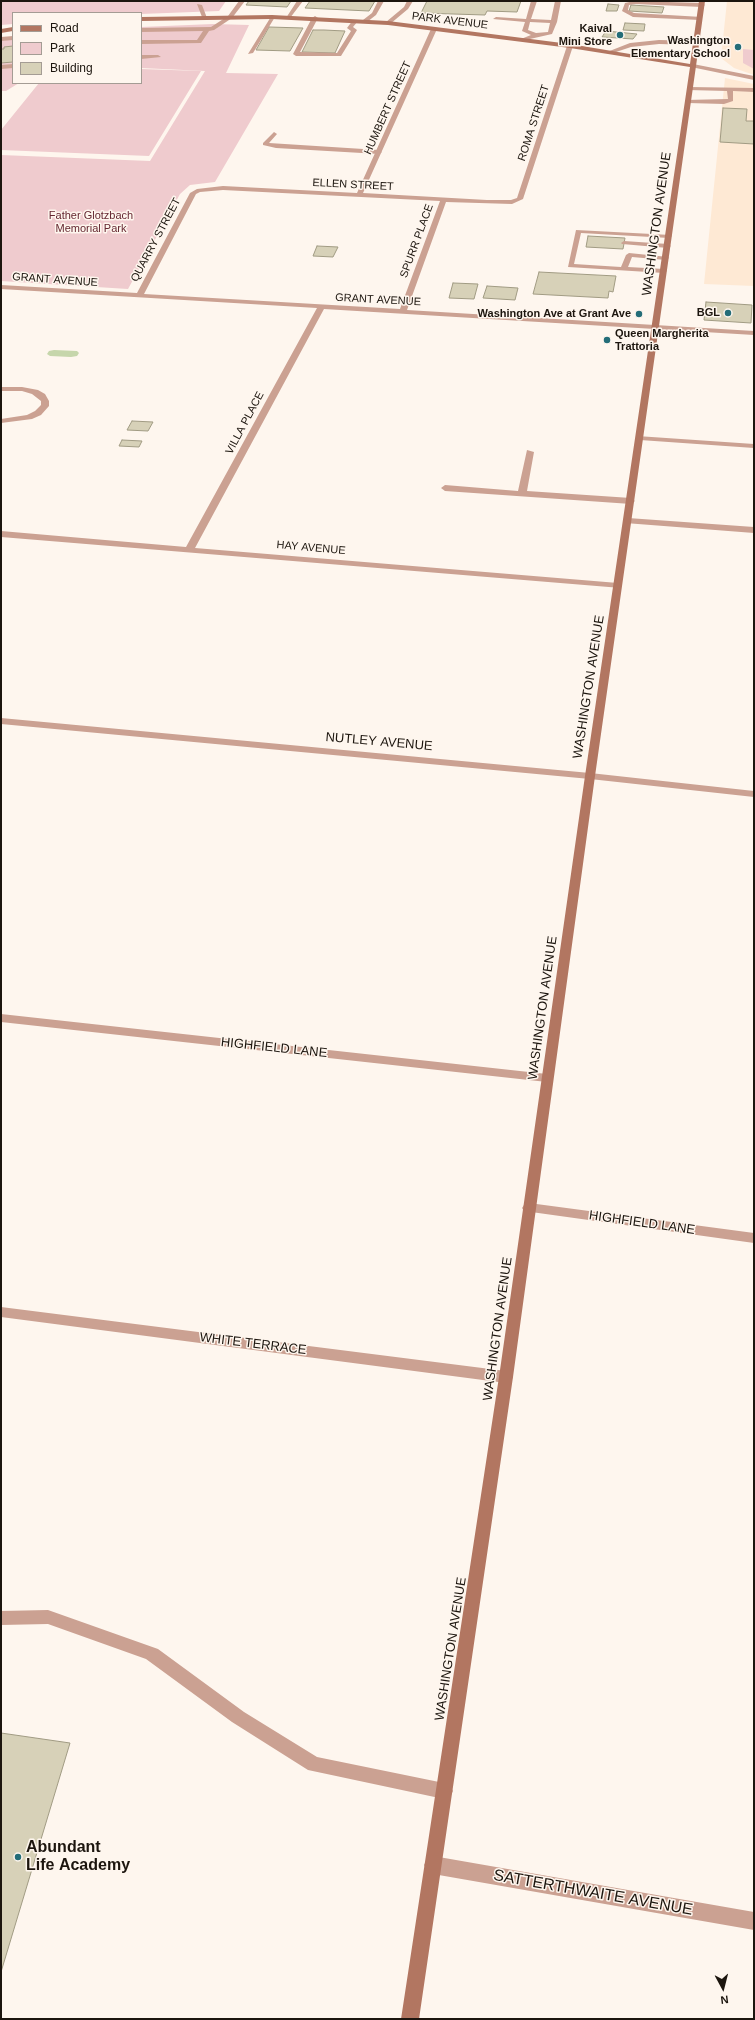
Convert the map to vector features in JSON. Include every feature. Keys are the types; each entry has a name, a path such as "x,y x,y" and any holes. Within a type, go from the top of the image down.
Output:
{"main road":[{"name":"WASHINGTON AVENUE","path":"410,2019 506,1377 590,776 702,3"},
{"name":"PARK AVENUE","path":"142,19 288,17 366,21 570,46 693,66"},
{"path":"1,31 12,29"}],"street":[{"path":"142,30 212,29 230,17 242,1"},
{"path":"288,17 300,1"},
{"path":"366,21 374,14 381,1"},
{"path":"388,23 406,8 410,1"},
{"path":"534,1 525,31 536,35"},
{"path":"523,40 536,35 550,33 554,22 558,1"},
{"path":"700,18 633,15 625,11 627,4 636,2 702,3"},
{"path":"199,5 205,17"},
{"path":"250,53 272,17"},
{"path":"315,18 296,54 339,55 354,30 350,28 355,21"},
{"path":"496,19 554,22"},
{"path":"142,42 199,42 207,29"},
{"name":"HUMBERT STREET","path":"359,195 434,29"},
{"path":"1,39 12,38"},
{"path":"610,52 630,45 659,42 697,43"},
{"name":"ROMA STREET","path":"512,202 520,199 570,46"},
{"path":"142,57 158,57"},
{"path":"1,67 12,66"},
{"name":"PARK AVENUE","path":"693,66 754,78"},
{"path":"689,95 724,102 731,100 730,90"},
{"path":"689,95 730,90 754,90"},
{"path":"274,134 266,144 276,146 379,152"},
{"name":"ELLEN STREET","path":"193,193 199,190 223,188 444,200 512,202"},
{"name":"QUARRY STREET","path":"139,296 193,193"},
{"name":"SPURR PLACE","path":"403,312 444,200"},
{"path":"664,271 570,266 579,241 578,231 634,234 668,241"},
{"path":"624,269 634,234"},
{"path":"624,243 668,241"},
{"path":"629,255 666,258"},
{"name":"GRANT AVENUE","path":"1,288 754,333"},
{"name":"VILLA PLACE","path":"189,550 321,307"},
{"path":"1,389 22,389 35,392 42,396 45,401 45,406 38,413 29,417 1,421"},
{"path":"640,438 754,446"},
{"path":"522,493 530,452"},
{"path":"445,488 630,501"},
{"path":"628,521 754,530"},
{"name":"HAY AVENUE","path":"1,534 618,586"},
{"name":"NUTLEY AVENUE","path":"1,721 590,776 754,794"},
{"name":"HIGHFIELD LANE","path":"1,1018 547,1078"},
{"name":"HIGHFIELD LANE","path":"529,1208 754,1238"},
{"name":"WHITE TERRACE","path":"1,1312 506,1377"},
{"path":"1,1618 48,1618 152,1654 238,1717 314,1764 444,1791"},
{"name":"SATTERTHWAITE AVENUE","path":"433,1865 754,1921"}],"shaded area":[{"name":"Washington Elementary School","path":"727,1 754,1 754,75 734,68 721,58"},
{"path":"725,78 754,84 754,286 704,284"},
{"path":"49,351 77,351 79,353 77,356 71,357 50,356 47,354"}],"green space":[{"path":"1,1 226,1 219,11 142,14 142,12 12,12 12,24 1,25"},
{"name":"Father Glotzbach Memorial Park","path":"213,24 249,25 226,73 278,74 215,182 190,185 180,194 128,289 1,281 1,155 150,161 205,71 142,68 142,27"},
{"path":"12,37 12,84 17,84 6,91 1,91 1,38"},
{"path":"743,49 754,50 754,69 743,63"},
{"path":"142,69 201,71 149,156 1,150 1,130 38,84 142,84"}],"building":[{"path":"249,1 291,1 287,7 246,5"},
{"path":"310,1 375,1 369,11 305,8"},
{"path":"427,1 521,1 517,12 487,11 485,15 421,13"},
{"path":"608,4 619,5 617,11 606,11"},
{"path":"631,5 664,7 662,13 629,11"},
{"path":"625,23 645,24 644,31 623,30"},
{"path":"269,27 303,28 290,51 256,50"},
{"path":"313,30 345,31 335,53 302,52"},
{"name":"Kaival Mini Store","path":"606,31 637,34 633,39 602,37"},
{"path":"12,46 12,62 1,63 1,49 4,49 4,47"},
{"path":"723,108 747,109 746,121 754,121 754,144 720,142"},
{"path":"588,236 625,238 623,249 586,247"},
{"path":"317,246 338,247 333,257 313,256"},
{"path":"539,272 616,276 613,292 609,291 608,298 533,294"},
{"path":"453,283 478,284 474,299 449,298"},
{"path":"487,286 518,288 515,300 483,298"},
{"name":"BGL","path":"706,302 752,305 751,323 704,320"},
{"path":"132,421 153,422 148,431 127,430"},
{"path":"122,440 142,441 139,447 119,446"},
{"name":"Abundant Life Academy","path":"1,1733 70,1743 1,1972"}],"place":[{"name":"Kaival Mini Store","path":"620,35"},
{"name":"Washington Elementary School","path":"738,47"},
{"name":"BGL","path":"728,313"},
{"name":"Washington Ave at Grant Ave","path":"639,314"},
{"name":"Queen Margherita Trattoria","path":"607,340"},
{"name":"Abundant Life Academy","path":"18,1857"}]}
